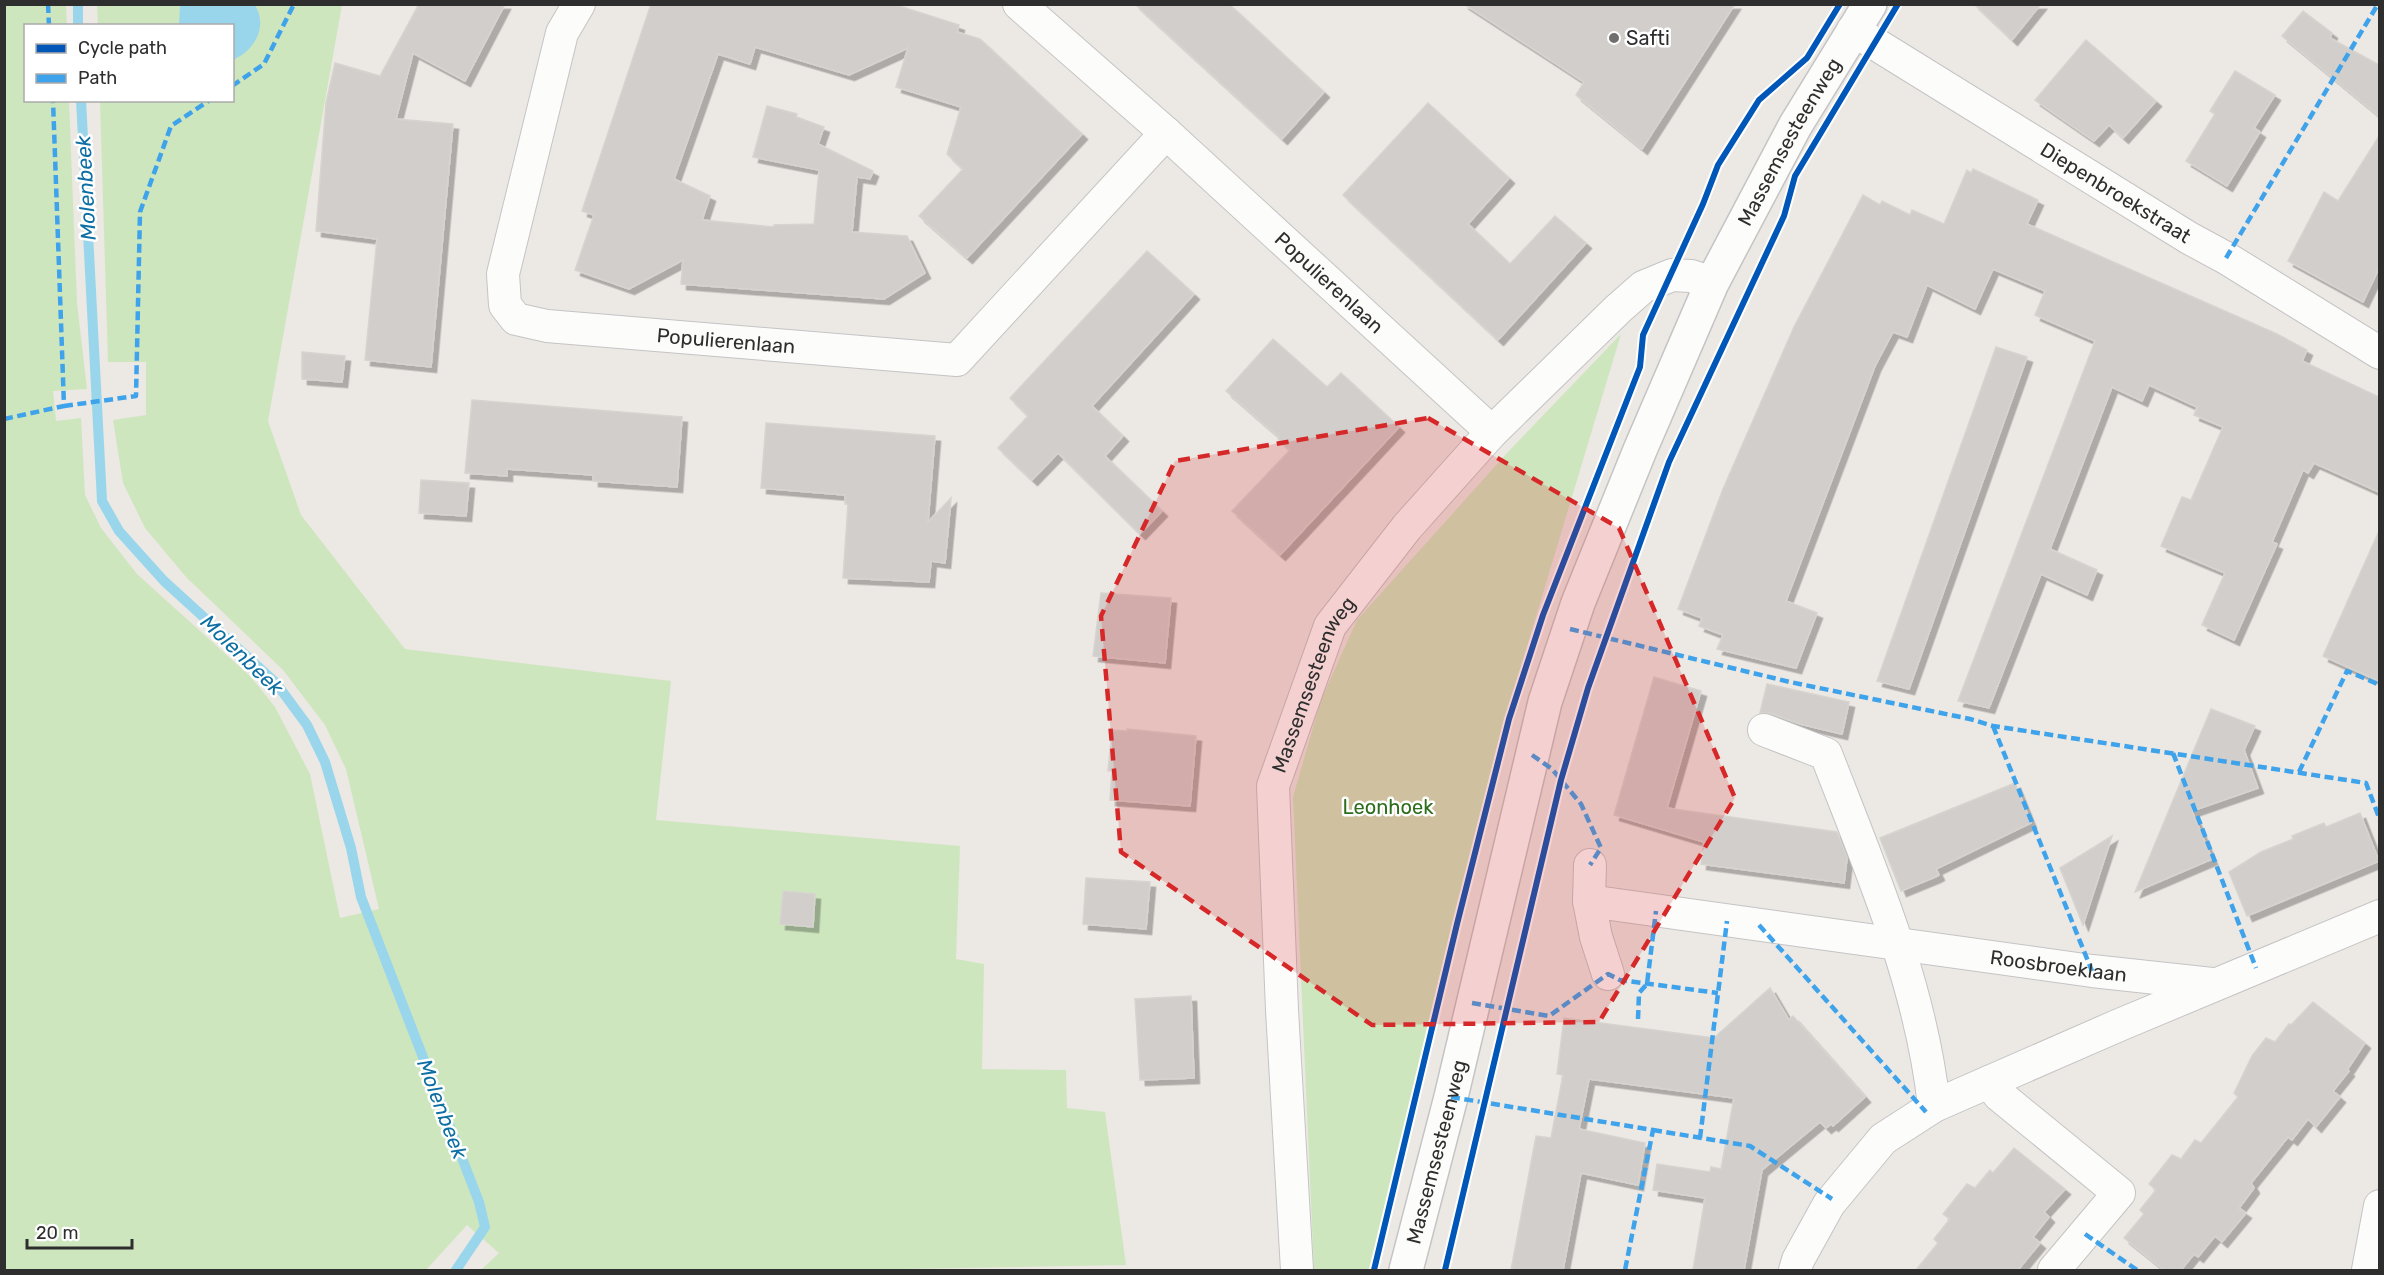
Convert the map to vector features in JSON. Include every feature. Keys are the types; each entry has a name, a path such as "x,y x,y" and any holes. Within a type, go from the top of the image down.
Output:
{"main road":[{"name":"Massemsesteenweg","path":"1406,1270 1451,1097 1485,946 1545,702 1578,603 1640,450 1712,283 1795,126 1862,17"}],"street":[{"name":"Populierenlaan","path":"579,4 562,33 503,274 505,305 516,319 547,326 957,360 1166,133"},
{"name":"Populierenlaan","path":"1019,4 1166,133 1492,432"},
{"name":"Diepenbroekstraat","path":"1862,17 2179,232 2226,258 2379,353"},
{"name":"Massemsesteenweg","path":"1297,1270 1282,1010 1274,786 1330,626 1407,527 1492,432 1618,309 1643,287 1672,275 1692,276 1712,283"},
{"path":"1764,730 1826,754 1898,945 1930,1068 1934,1106"},
{"path":"1590,865 1589,901 1596,937 1608,974"},
{"name":"Roosbroeklaan","path":"1589,901 2162,980 2218,984"},
{"name":"Roosbroeklaan","path":"1795,1270 1798,1260 1829,1204 1883,1139 1934,1106 2379,916"},
{"path":"1989,1082 1999,1095 2119,1193 2054,1270"},
{"path":"2368,1270 2379,1206"}],"highlighted area":[{"path":"1428,418 1619,528 1735,798 1599,1022 1372,1025 1121,852 1101,616 1175,461"}],"green space":[{"path":"5,5 66,5 67,24 24,24 24,102 69,102 77,303 87,389 53,391 56,421 81,418 85,495 101,528 137,574 251,677 275,707 310,774 340,918 379,909 346,769 325,725 283,670 186,577 145,528 123,483 113,420 146,415 146,362 108,362 100,102 234,102 234,24 98,24 97,5 342,5 268,421 301,515 405,649 671,681 656,820 960,846 956,959 984,964 982,1069 1066,1070 1067,1108 1105,1112 1126,1265 847,1270 481,1270 499,1253 467,1225 426,1270 5,1270"},
{"name":"Leonhoek","path":"1621,334 1503,726 1379,1270 1314,1270 1293,797 1321,700 1357,620 1508,452"}],"water":[{"path":"180,5 255,5 259,13 260,29 248,50 234,60 234,24 179,24"}],"building":[{"path":"419,4 505,4 465,81 413,53 396,119 453,124 431,367 365,360 377,239 316,231 326,103 335,63 380,76"},
{"path":"651,4 893,4 959,25 957,32 980,39 1082,134 967,258 919,216 963,169 947,154 961,107 896,87 908,48 849,75 755,47 750,64 718,54 674,179 710,196 702,220 774,227 774,225 814,224 819,170 753,157 767,106 797,114 796,117 824,127 818,144 873,171 870,179 857,177 852,232 907,236 925,273 884,299 681,284 683,260 629,289 575,270 594,215 582,211"},
{"path":"1135,4 1229,4 1324,92 1282,139"},
{"name":"Safti","path":"1464,4 1735,4 1642,149 1576,95 1584,82"},
{"path":"1974,4 2041,4 2012,40"},
{"path":"2303,11 2332,33 2330,38 2379,65 2379,116 2282,36"},
{"path":"2086,40 2156,101 2123,138 2109,125 2094,141 2035,100"},
{"path":"2235,71 2275,95 2254,128 2260,132 2227,186 2186,161 2215,114 2210,111"},
{"path":"1428,103 1509,178 1468,224 1510,264 1555,216 1586,243 1498,340 1343,195"},
{"path":"2379,136 2379,268 2363,302 2288,261 2324,192 2338,201"},
{"path":"1973,169 2038,200 2027,224 2277,334 2307,350 2302,361 2379,397 2379,492 2314,463 2308,473 2303,470 2272,542 2277,544 2234,640 2202,625 2225,573 2161,546 2182,497 2191,500 2223,427 2194,415 2197,407 2149,385 2142,401 2112,387 2050,549 2097,570 2087,595 2041,574 1989,708 1958,701 2095,341 2035,315 2045,291 1993,269 1975,309 1927,285 1907,337 1893,332 1875,366 1786,601 1817,613 1796,668 1717,649 1723,635 1699,626 1702,618 1678,609 1723,489 1794,327 1863,195 1880,205 1882,201 1910,215 1912,210 1944,224 1967,170 1971,173"},
{"path":"1147,251 1194,294 1092,406 1123,436 1105,456 1162,511 1140,534 1058,453 1032,480 998,448 1028,416 1010,398"},
{"path":"1273,339 1327,387 1341,373 1399,427 1280,555 1232,511 1290,450 1278,439 1279,437 1226,391"},
{"path":"1996,347 2027,357 1909,689 1877,681"},
{"path":"302,352 345,356 342,382 302,379"},
{"path":"472,400 682,417 677,487 593,481 593,475 507,469 507,476 465,473"},
{"path":"766,423 935,436 928,522 951,498 945,563 931,561 929,582 843,578 848,504 845,504 845,495 761,488"},
{"path":"421,480 469,483 466,516 419,513"},
{"path":"2379,531 2379,681 2323,656"},
{"path":"1101,593 1171,598 1165,663 1093,656"},
{"path":"1654,677 1701,691 1667,808 1837,832 1847,858 1844,883 1701,864 1704,842 1614,815"},
{"path":"1767,684 1849,702 1842,734 1800,724 1770,713 1760,713"},
{"path":"2211,709 2255,726 2244,750 2258,788 2192,811 2212,859 2135,892"},
{"path":"1127,729 1196,736 1190,806 1110,800 1112,771 1108,771 1112,730 1127,731"},
{"path":"2015,783 2031,823 1936,869 1939,875 1901,891 1880,838"},
{"path":"2360,813 2379,861 2247,916 2229,872 2261,852 2293,839 2292,836 2324,823 2326,827"},
{"path":"2112,836 2083,925 2060,868"},
{"path":"1086,878 1150,882 1146,929 1083,924"},
{"path":"783,891 815,894 813,927 780,924"},
{"path":"1770,988 1789,1020 1793,1016 1865,1097 1833,1126 1831,1124 1826,1128 1820,1122 1762,1170 1744,1270 1693,1270 1705,1198 1653,1190 1657,1164 1710,1172 1711,1167 1721,1169 1734,1098 1589,1079 1579,1129 1645,1143 1638,1185 1581,1173 1563,1270 1511,1270 1536,1136 1551,1138 1563,1075 1557,1074 1564,1018 1714,1038"},
{"path":"1191,996 1194,1078 1140,1080 1135,999"},
{"path":"2313,1002 2365,1043 2347,1070 2349,1071 2333,1091 2340,1097 2316,1127 2308,1119 2292,1140 2288,1137 2251,1183 2254,1188 2239,1208 2246,1213 2222,1242 2215,1236 2198,1257 2194,1254 2181,1270 2164,1270 2124,1238 2144,1214 2140,1210 2156,1190 2149,1184 2172,1155 2181,1159 2195,1140 2201,1143 2238,1097 2234,1093 2252,1056 2266,1038 2275,1042 2289,1024 2291,1025"},
{"path":"2014,1148 2065,1189 2044,1212 2049,1217 2033,1237 2040,1243 2018,1270 1916,1270 1938,1243 1934,1239 1950,1219 1943,1214 1967,1184 1975,1188 1990,1170 1993,1173"}],"waterway":[{"name":"Molenbeek","path":"78,4 78,24"},
{"name":"Molenbeek","path":"81,102 102,501 119,531 164,581 276,683 307,725 325,762 351,848 361,897 479,1202 485,1227 456,1270"}],"marked path":[{"path":"48,4 49,24"},
{"path":"234,85 264,64 294,4"},
{"path":"2226,258 2378,4"},
{"path":"4,419 64,406 53,102"},
{"path":"64,406 136,396 140,212 171,126 207,102"},
{"path":"1570,629 1790,682 1970,719 1993,726 2366,783 2380,820"},
{"path":"2299,772 2347,671 2380,685"},
{"path":"1993,726 2092,971"},
{"path":"2173,753 2256,968"},
{"path":"1532,755 1552,769 1581,804 1601,848 1590,865"},
{"path":"1638,1019 1639,993 1647,984 1656,911"},
{"path":"1700,1138 1727,921"},
{"path":"1759,925 1926,1112"},
{"path":"1472,1003 1549,1016 1608,974 1620,980 1718,993"},
{"path":"1451,1097 1653,1130 1625,1270"},
{"path":"1653,1130 1750,1146 1832,1199"},
{"path":"2085,1234 2137,1270"}],"cycle path":[{"path":"1374,1270 1509,719 1543,615 1640,367 1643,335 1703,204 1718,165 1759,100 1807,58 1840,4"},
{"path":"1445,1270 1561,780 1588,688 1669,462 1784,216 1795,176 1898,4"}],"place":[{"name":"Safti","path":"1614,38"}]}
